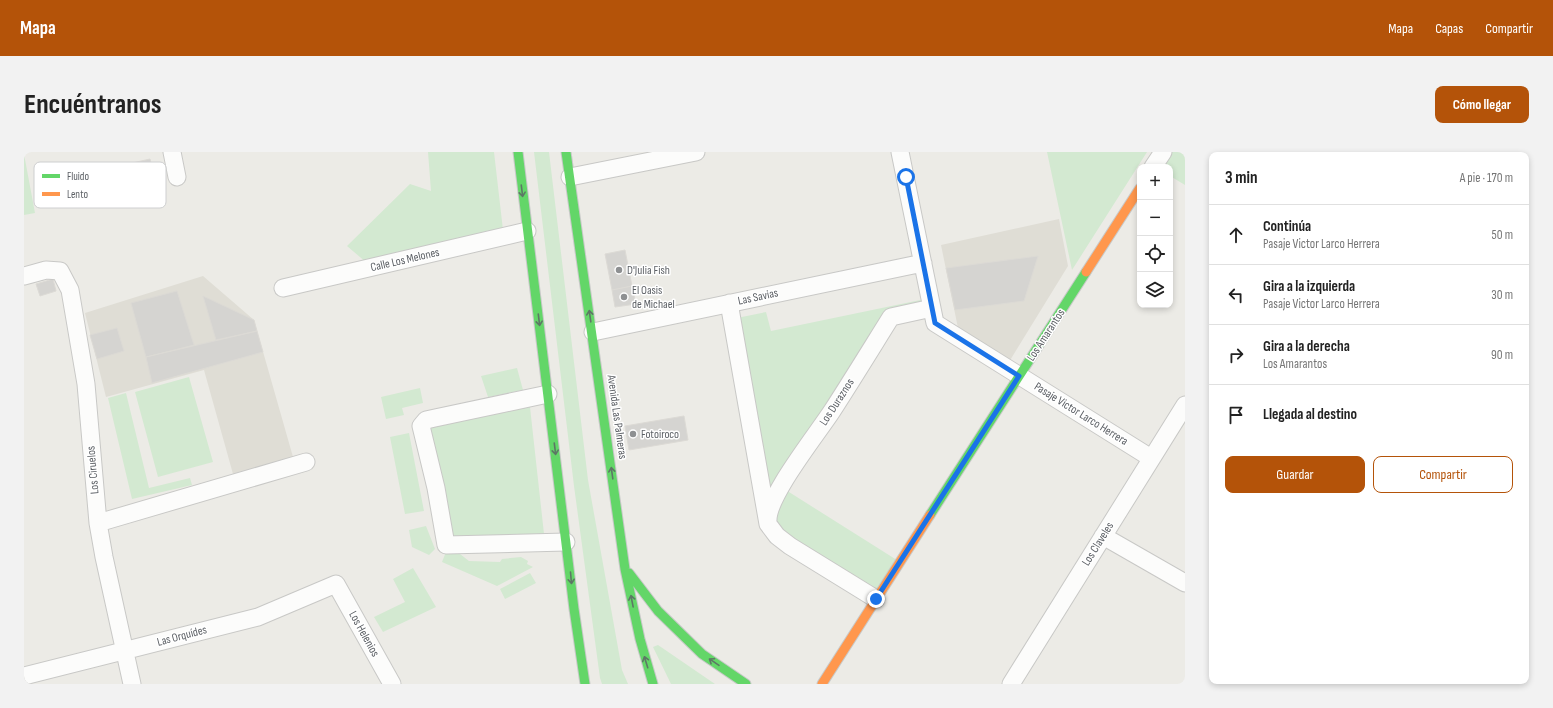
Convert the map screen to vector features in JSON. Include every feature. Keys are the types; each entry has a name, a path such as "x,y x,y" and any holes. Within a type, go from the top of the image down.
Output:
{"main road":[{"path":"518,152 584,684"},
{"name":"Avenida Las Palmeras","path":"566,152 625,569 640,639 653,684"},
{"name":"Los Amarantos","path":"822,684 1137,193"},
{"path":"625,569 658,611 702,654 746,684"}],"street":[{"path":"172,152 177,176"},
{"path":"570,176 696,152"},
{"name":"Pasaje Victor Larco Herrera","path":"900,152 935,323 1151,458"},
{"path":"1155,164 1163,152"},
{"name":"Calle Los Melones","path":"283,288 527,231"},
{"name":"Las Savias","path":"592,332 923,262"},
{"name":"Los Ciruelos","path":"24,276 46,270 60,271 70,290 86,384 98,523 124,652 132,684"},
{"path":"729,303 768,524 778,536 790,546 876,599"},
{"name":"Los Duraznos","path":"768,524 770,507 777,492 832,412 891,317 932,308"},
{"path":"548,394 426,420 421,426 436,488 446,545 566,542"},
{"name":"Los Claveles","path":"1011,684 1185,405"},
{"path":"98,523 306,462"},
{"path":"1103,536 1185,583"},
{"name":"Las Orquídes","path":"24,676 258,617 336,584"},
{"name":"Los Helenios","path":"336,584 392,684"}],"shaded area":[{"path":"1059,219 1068,266 1009,362 958,328 941,245"},
{"path":"203,276 254,320 293,457 233,474 204,370 106,397 85,313"}],"green space":[{"path":"428,152 494,152 503,230 367,263 347,246 410,184 431,191"},
{"path":"534,152 549,152 588,480 622,670 628,684 602,684 600,678 574,486"},
{"path":"1047,152 1147,152 1139,164 1137,164 1137,168 1072,270"},
{"path":"1165,152 1185,152 1185,185 1173,178 1173,164 1158,164"},
{"path":"24,154 35,213 24,215"},
{"path":"930,298 891,318 781,487 900,562 876,599 777,536 732,319 766,312 771,331"},
{"path":"517,368 523,390 488,397 481,376"},
{"path":"189,377 213,462 158,477 135,392"},
{"path":"420,388 423,403 402,408 404,415 386,419 381,397"},
{"path":"126,393 149,488 190,478 192,485 132,499 108,398"},
{"path":"529,398 545,543 446,545 422,423"},
{"path":"409,433 424,511 405,514 390,437"},
{"path":"426,526 435,549 429,555 412,547 409,530"},
{"path":"446,552 460,554 469,561 500,562 502,559 521,557 528,561 527,564 533,567 497,586 442,562"},
{"path":"413,568 436,607 383,632 374,617 405,602 393,579"},
{"path":"530,573 536,583 505,599 500,589"},
{"path":"658,645 715,684 671,684 653,647"}],"building":[{"path":"150,159 151,162 137,162"},
{"name":"D'Julia Fish","path":"625,250 632,286 612,290 605,254"},
{"path":"1038,256 1024,301 955,310 946,268"},
{"path":"53,279 56,291 40,296 36,284"},
{"name":"El Oasis de Michael","path":"632,286 636,304 615,307 612,290"},
{"path":"177,291 194,345 146,357 131,303"},
{"path":"203,296 254,320 257,331 216,340"},
{"path":"117,328 124,351 97,359 90,335"},
{"path":"257,331 263,352 152,383 146,357"},
{"path":"684,416 688,440 629,450 625,426"}],"traffic: fast":[{"path":"518,152 574,609 585,684"},
{"path":"566,152 625,569 640,639 653,684"},
{"path":"930,515 1086,272"},
{"path":"629,573 658,611 702,654 746,684"}],"traffic: slow":[{"path":"1086,272 1137,193"},
{"path":"822,684 930,515"}],"place":[{"name":"D'Julia Fish","path":"619,270"},
{"name":"El Oasis de Michael","path":"624,297"},
{"name":"Fotoiroco","path":"633,434"}],"route":[{"path":"876,599 1019,376 935,323 906,177"}]}
